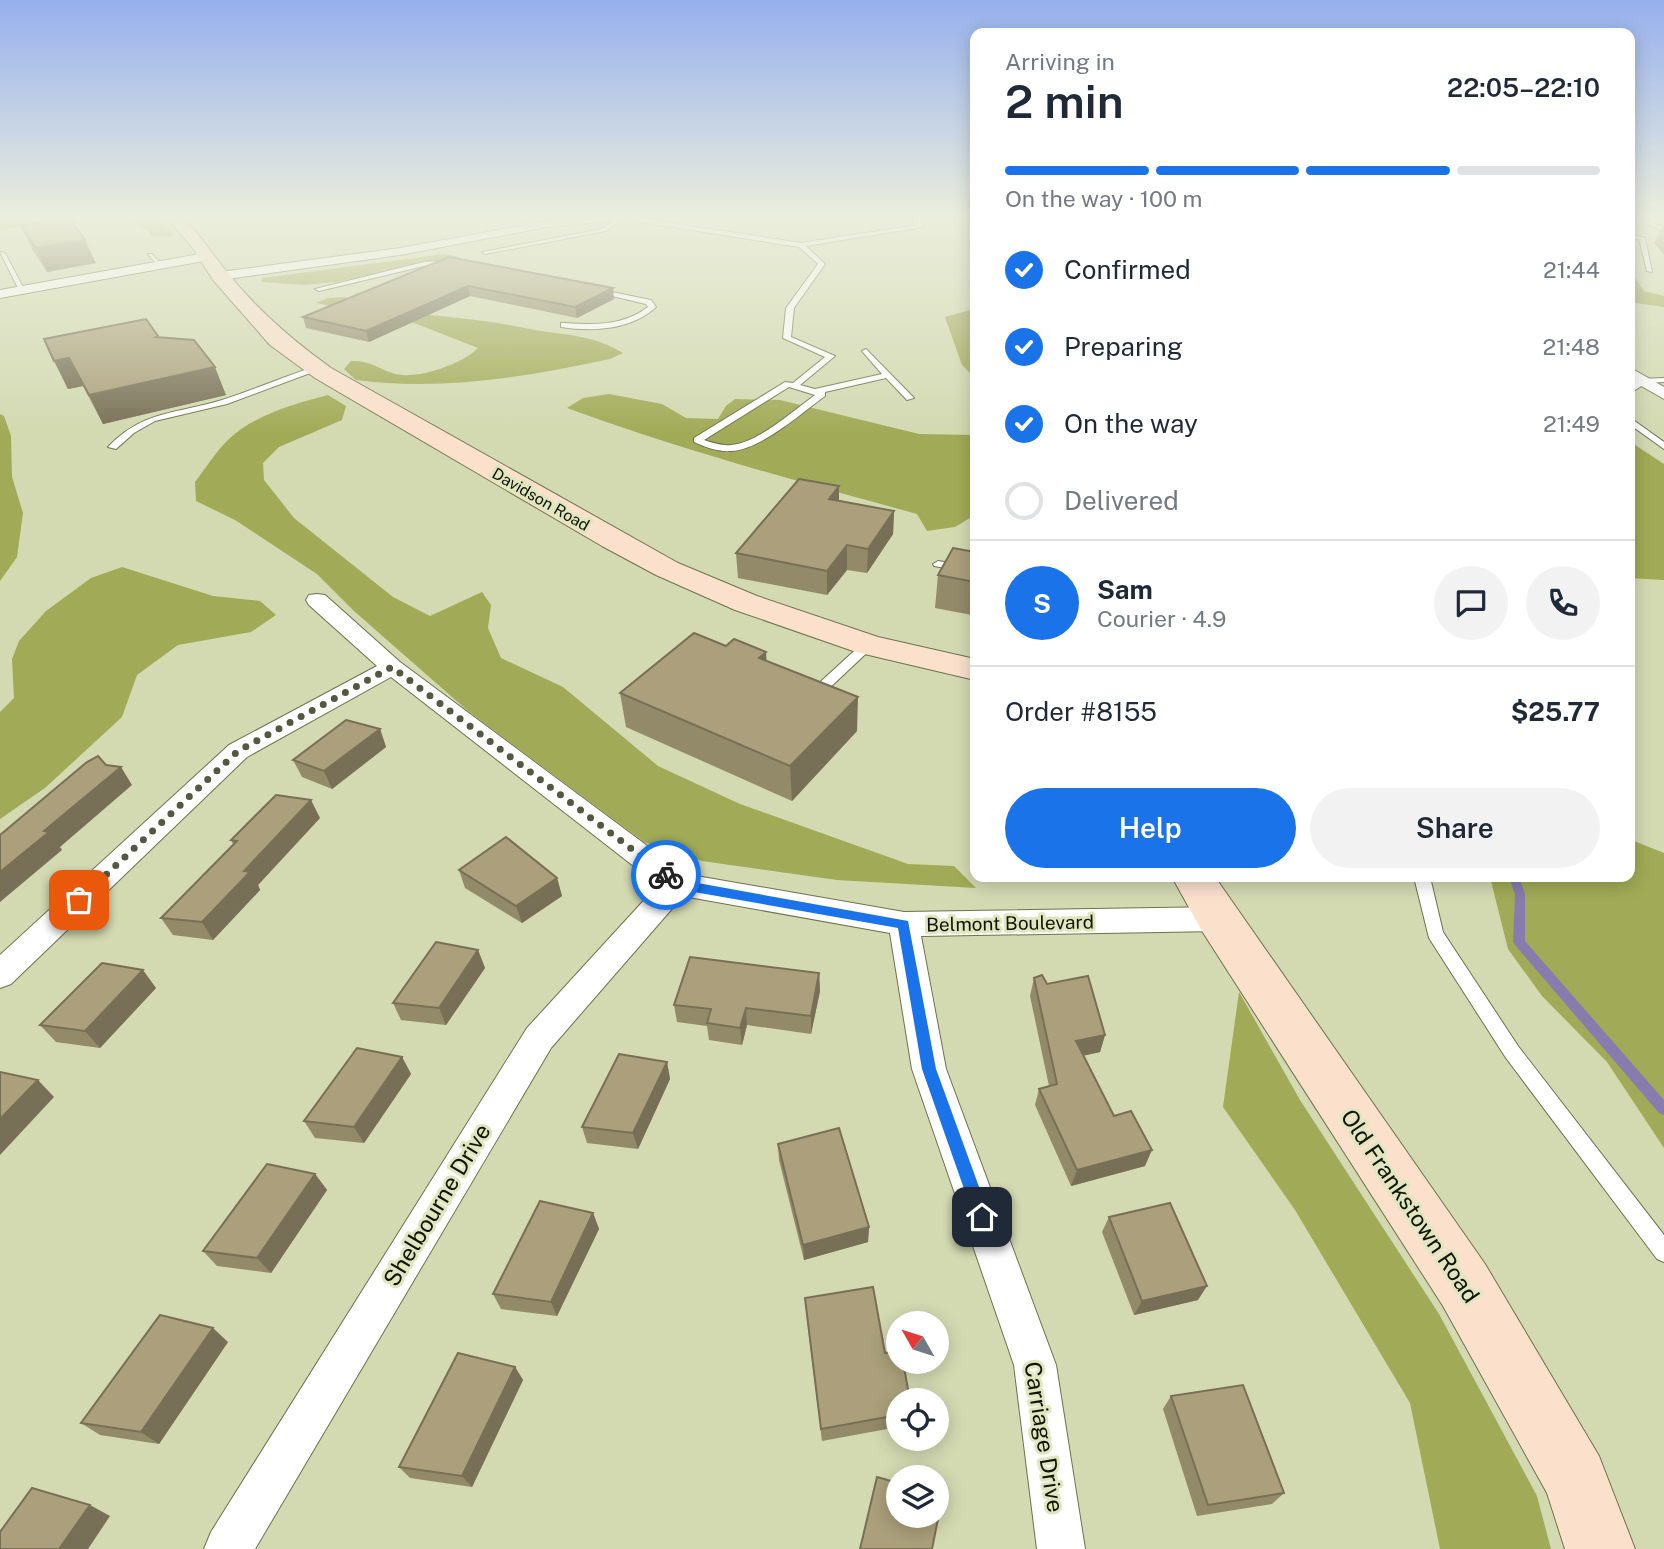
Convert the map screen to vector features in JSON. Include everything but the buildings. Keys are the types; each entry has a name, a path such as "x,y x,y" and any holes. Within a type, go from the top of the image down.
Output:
{"street":[{"path":"0,294 27,289"},
{"name":"Davidson Road","path":"233,289 278,340 317,369 667,569 746,603 868,645 970,669"},
{"path":"1638,378 1664,394"},
{"name":"Belmont Boulevard","path":"317,600 392,667 677,884 904,924 1205,898"},
{"path":"0,975 238,751 392,667"},
{"name":"Shelbourne Drive","path":"228,1549 539,1038 677,884"},
{"name":"Old Frankstown Road","path":"1205,898 1464,1285 1576,1479 1600,1549"},
{"name":"Carriage Drive","path":"904,924 929,1069 1035,1365 1061,1549"}],"lane":[{"path":"564,325 611,326 652,307 648,302 589,289"},
{"path":"794,386 831,356 787,338 790,308 804,289"},
{"path":"866,351 910,398"},
{"path":"113,447 131,430 152,419 223,402 317,369"},
{"path":"815,392 888,375"},
{"path":"1638,378 1664,380"},
{"path":"788,384 815,392 822,394 765,434 736,448 714,447 697,440 788,384"},
{"path":"1635,424 1664,446"},
{"path":"938,564 970,569"},
{"path":"793,681 818,691 868,645"},
{"path":"1423,882 1434,933 1512,1052 1664,1252"}],"green space":[{"path":"1635,289 1664,296 1664,307 1635,303"},
{"path":"345,297 396,311 490,322 584,338 603,343 623,353 579,366 484,380 420,384 356,380 344,369 351,361 366,362 395,374 411,375 453,364 478,348 414,323 316,303 328,298"},
{"path":"970,310 970,373 962,365 945,317"},
{"path":"609,394 662,404 686,418 718,419 726,406 735,399 780,400 919,434 970,435 970,518 955,527 927,531 917,514 697,452 567,408 583,398"},
{"path":"328,395 346,406 342,420 279,447 263,463 264,480 294,518 393,597 430,616 482,592 491,605 488,628 501,658 563,687 658,766 740,804 908,864 954,866 976,888 837,880 702,861 644,842 468,711 354,611 317,574 235,520 196,501 195,482 220,449 240,430 276,411"},
{"path":"0,414 4,416 11,436 12,477 23,513 17,557 0,581"},
{"path":"1635,445 1664,464 1664,580 1635,578"},
{"path":"122,567 213,596 260,601 276,615 251,632 178,645 137,675 122,717 45,788 0,819 0,712 14,698 12,659 19,641 46,611 91,578"},
{"path":"1635,841 1664,853 1664,1148 1607,1062 1542,996 1508,949 1491,882 1635,882"},
{"path":"1239,992 1300,1100 1439,1314 1537,1496 1551,1549 1440,1549 1410,1403 1295,1210 1223,1107"}],"waterway":[{"path":"1516,882 1520,894 1519,942 1664,1109"}],"way so far":[{"path":"79,900 238,751 392,667 666,875"}],"route":[{"path":"666,875 677,884 904,924 929,1069 982,1217"}]}
